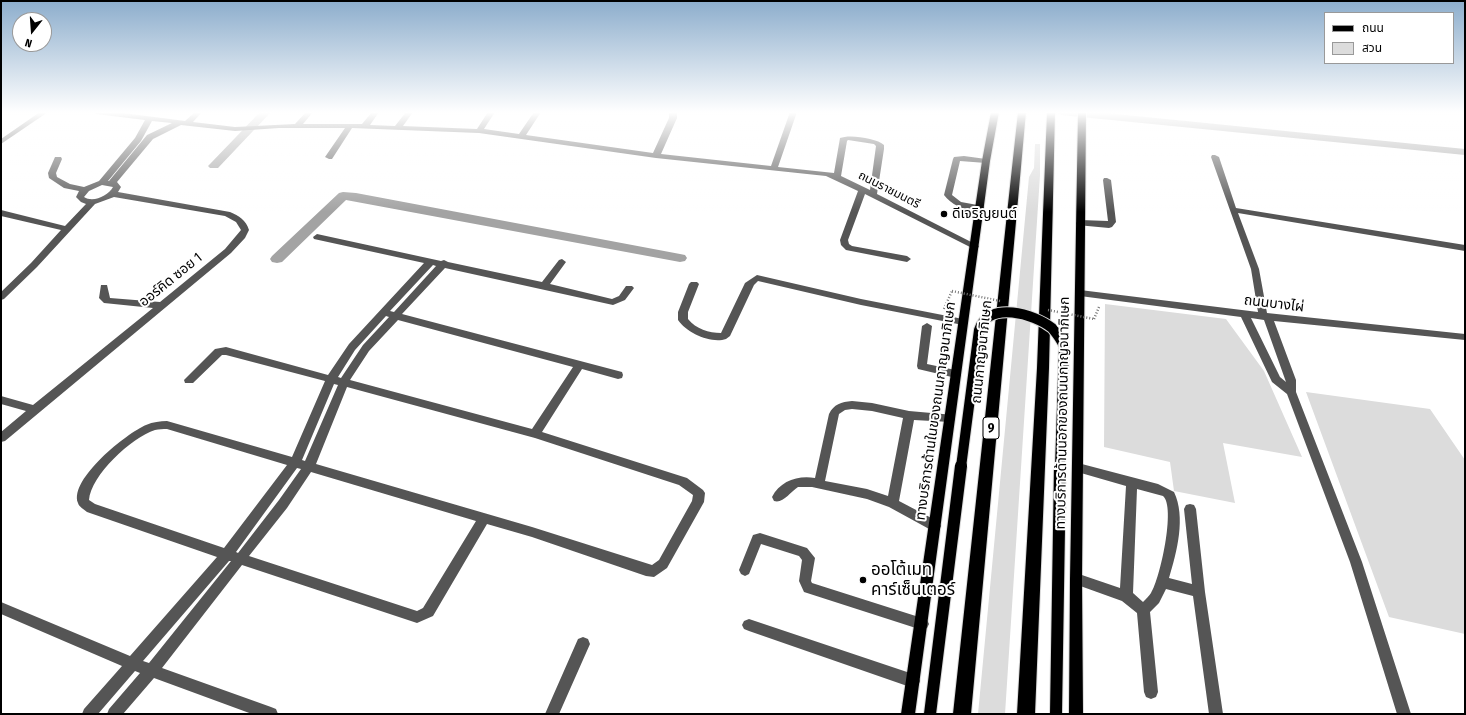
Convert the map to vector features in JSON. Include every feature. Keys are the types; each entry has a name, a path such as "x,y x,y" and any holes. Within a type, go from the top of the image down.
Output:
{"highway":[{"name":"ถนนกาญจนาภิเษก","path":"962,714 1018,145"},
{"path":"1026,714 1044,368 1049,145"}],"main road":[{"name":"ทางบริการด้านในของถนนกาญจนาภิเษก","path":"908,714 989,145"},
{"name":"ทางบริการด้านนอกของถนนกาญจนาภิเษก","path":"1076,714 1076,579 1081,145"},
{"path":"930,714 977,335 981,324 987,318 995,314 1007,312 1033,317 1048,325 1059,335 1064,346 1060,449 1056,714"}],"street":[{"path":"102,183 132,145"},
{"path":"112,184 144,145"},
{"path":"329,157 337,145"},
{"name":"ถนนราชมนตรี","path":"580,145 656,156 827,174 837,177 975,246"},
{"path":"656,156 661,145"},
{"path":"774,168 782,145"},
{"path":"837,177 842,145"},
{"path":"873,196 880,145"},
{"path":"1215,157 1255,269 1265,317 1292,380 1291,392 1356,562 1404,714"},
{"path":"980,208 959,205 950,199 948,195 957,160 960,158 986,162"},
{"path":"58,159 52,173 52,178 67,186 85,190"},
{"path":"1080,223 1109,226 1112,222 1107,180"},
{"path":"102,183 112,184 117,187 112,194 100,200 82,200 80,197 85,190 102,183"},
{"path":"862,190 844,240 845,245 849,248 906,259"},
{"name":"ออร์คิด ซอย 1","path":"1,438 228,251 242,236 245,230 238,218 227,214 112,194"},
{"path":"1,297 30,270 93,201"},
{"path":"1233,210 1465,248"},
{"path":"1,213 68,228"},
{"path":"317,237 444,263 613,302 622,298 629,288"},
{"path":"114,714 151,670 283,504 309,466 344,382 389,314 431,261"},
{"path":"544,286 562,262"},
{"path":"89,714 227,554 281,483 295,462 331,379 352,347 444,263"},
{"path":"694,284 683,312 683,320 686,325 692,328 718,337 725,336 750,283 757,278 861,302 963,322"},
{"path":"104,286 104,298 108,301 162,305"},
{"name":"ถนนบางไผ่","path":"1080,293 1358,328 1465,337"},
{"path":"389,314 618,375"},
{"path":"1244,314 1276,379 1291,392"},
{"path":"928,326 922,366 956,374"},
{"path":"189,380 219,352 226,350 535,434 683,481 693,487 698,494 698,502 664,564 654,571 646,570 532,532 167,425 149,428 130,439 117,450 89,481 82,495 83,502 90,508 240,559 417,616 428,612 484,518"},
{"path":"535,434 579,365"},
{"path":"1,400 35,410"},
{"path":"819,484 834,414 838,408 848,405 862,406 909,416 950,418"},
{"path":"893,503 909,416"},
{"path":"1078,468 1165,491 1173,500 1174,512 1167,567 1156,597 1143,610"},
{"path":"778,497 791,484 798,481 819,484 867,494 893,503 935,526"},
{"path":"1126,596 1132,483"},
{"path":"1190,509 1199,592 1216,714"},
{"path":"745,570 757,539 760,538 803,552 809,558 805,581 808,588 922,624"},
{"path":"1076,579 1126,596 1143,610 1151,692"},
{"path":"1162,582 1199,592"},
{"path":"1,608 133,664 271,714"},
{"path":"749,625 913,681"},
{"path":"552,714 583,644"}],"path":[{"path":"944,310 952,291"},
{"path":"1094,319 1099,307"}],"green space":[{"path":"1035,145 1040,145 1040,175 1005,714 978,714 1029,177 1034,168"},
{"path":"1105,304 1226,319 1264,371 1302,457 1223,443 1235,503 1174,491 1170,462 1104,447"},
{"path":"1306,392 1430,409 1465,460 1465,634 1389,617"}],"waterway":[{"path":"214,166 234,145"},
{"path":"1398,145 1465,152"},
{"path":"277,259 343,196 356,197 680,258"}],"place":[{"name":"ดีเจริญยนต์","path":"944,214"},
{"name":"ออโต้เมท คาร์เซ็นเตอร์","path":"863,580"}]}
